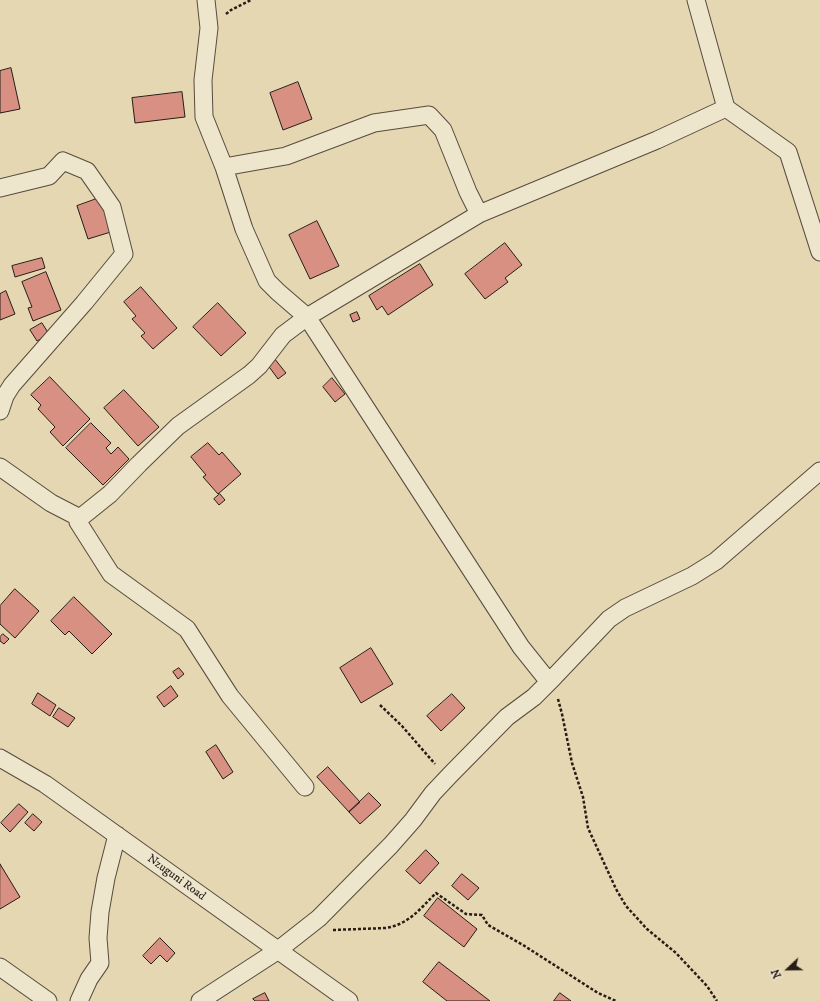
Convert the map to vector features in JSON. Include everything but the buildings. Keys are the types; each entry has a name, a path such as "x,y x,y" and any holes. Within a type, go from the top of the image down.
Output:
{"street":[{"path":"206,0 209,28 202,80 204,117 224,166 244,229 267,281 307,317 521,647 549,682"},
{"path":"696,0 726,108 788,152 820,252"},
{"path":"305,787 230,696 187,629 111,574 78,522 80,518 110,494 178,426 259,366 283,335 307,317 479,214 657,140 726,108"},
{"path":"224,166 286,156 374,123 429,115 443,130 468,192 479,214"},
{"path":"0,188 23,184 49,176 63,161 87,171 112,207 124,254 84,303 6,382 5,396 0,411"},
{"path":"0,467 50,503 80,518"},
{"path":"200,1001 277,951 319,918 392,845 414,820 433,793 506,717 534,697 609,619 625,608 692,576 716,561 820,471"},
{"name":"Nzuguni Road","path":"0,758 45,784 349,1001"},
{"path":"79,1001 89,979 100,963 98,938 100,912 106,878 117,835"},
{"path":"0,967 48,1001"}],"path":[{"path":"209,28 232,10 251,0"},
{"path":"549,682 558,699 572,763 583,797 588,828 616,889 626,906 647,929 676,953 706,986 717,1001"},
{"path":"380,705 402,726 435,764 450,775"},
{"path":"330,930 394,927 412,917 436,893 466,914 482,915 488,925 523,945 598,993 616,1001"}]}
